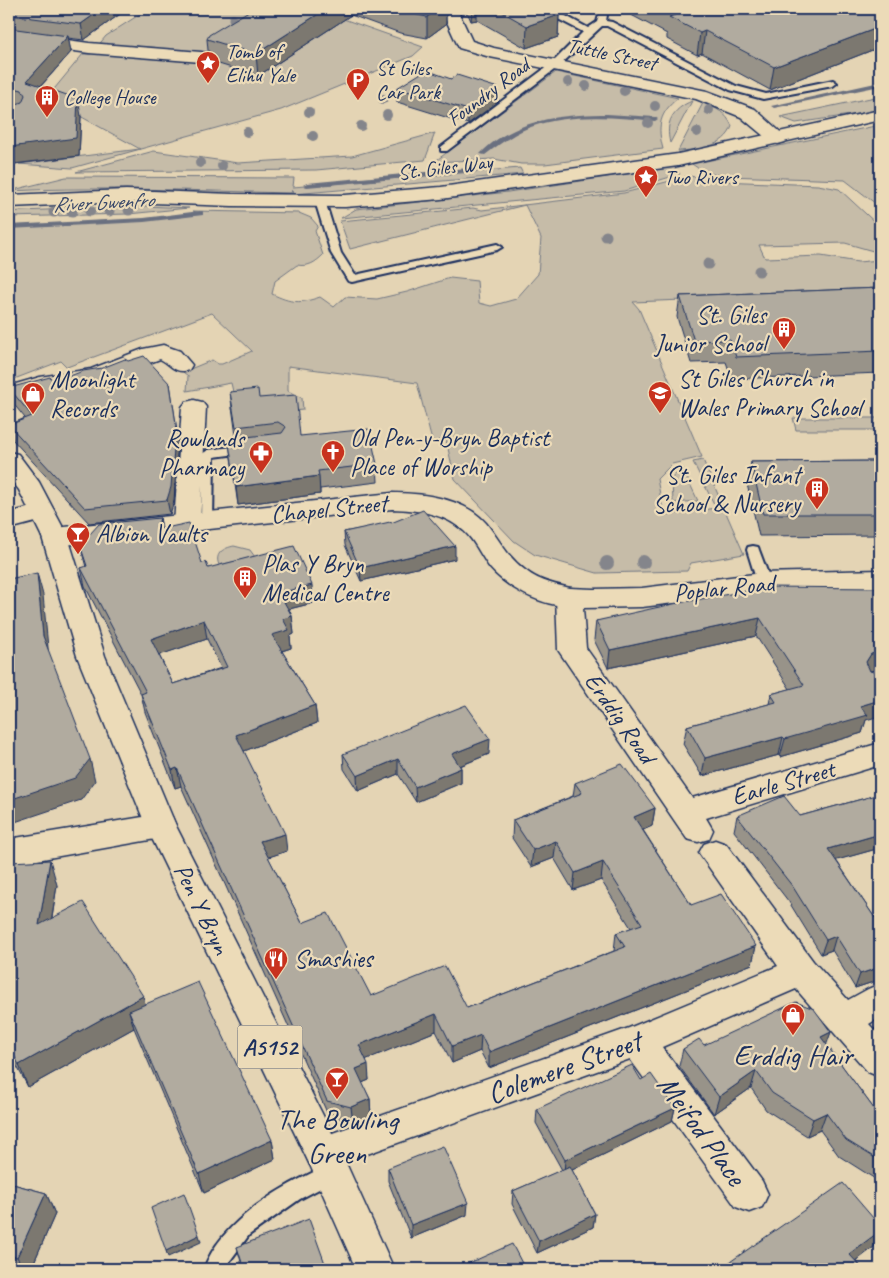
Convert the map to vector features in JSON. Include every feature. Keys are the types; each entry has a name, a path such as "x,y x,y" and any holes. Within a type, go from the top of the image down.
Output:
{"street":[{"name":"Tuttle Street","path":"449,9 465,44 490,52 718,100 748,113 778,138"},
{"path":"9,36 88,48 201,57"},
{"name":"St. Giles Way","path":"9,200 126,196 232,200 345,201 441,192 651,164 880,115"},
{"path":"9,393 40,384 90,376 151,354 163,352 172,356 182,365"},
{"path":"194,407 197,523"},
{"name":"A5152","path":"9,460 30,488 55,538"},
{"name":"Chapel Street","path":"55,538 392,501 420,501 444,508 472,525 504,569 521,582 546,593 569,597"},
{"path":"9,521 42,512"},
{"name":"Pen Y Bryn","path":"55,538 91,656 161,826 327,1163 375,1269"},
{"name":"Poplar Road","path":"569,597 593,600 618,599 764,582 880,579"},
{"name":"Erddig Road","path":"569,597 572,650 801,971 880,1061"},
{"name":"Earle Street","path":"700,832 880,754"},
{"path":"9,852 161,826"},
{"name":"Colemere Street","path":"327,1163 637,1041 801,971"},
{"path":"844,1021 880,999"},
{"name":"Meifod Place","path":"637,1041 749,1194"}],"lane":[{"path":"600,9 603,15 601,23 609,24 733,88 766,97 833,83"},
{"path":"561,17 589,32"},
{"name":"Foundry Road","path":"444,149 555,65 601,23"},
{"path":"320,201 336,253 352,279 498,247"},
{"path":"197,523 208,454 261,448"},
{"path":"753,550 764,582"},
{"path":"214,1269 226,1247 242,1228 293,1193 327,1163"}],"shaded area":[{"path":"148,9 315,9 423,47 413,56 281,110 72,168 19,164 140,149 69,110 50,94 83,54 91,54 106,36"},
{"path":"556,72 678,98 667,109 661,121 660,134 663,149 545,164 521,164 494,159 434,162"},
{"path":"880,96 880,109 864,113 796,123 780,117"},
{"path":"692,101 670,143 669,123 679,108"},
{"path":"703,103 724,114 732,126 729,133 724,139 709,146 678,151"},
{"path":"880,125 880,207 845,180 726,176 705,173 692,164"},
{"path":"435,133 425,160 316,170 76,172 154,151 238,163 352,156"},
{"path":"674,167 680,174 624,191 341,218 356,209 508,192"},
{"path":"520,168 523,174 293,194 292,190 291,193 115,189 9,191 66,177 294,178 293,187"},
{"path":"689,176 721,181 818,185 839,189 880,227 880,253 845,243 759,245 765,258 821,256 858,262 880,260 880,302 783,296 633,302 639,309 702,457 672,464 657,479 664,515 716,508 693,462 703,460 744,554 691,563 687,571 597,573 535,555 514,541 455,479 446,440 432,441 417,383 288,366 288,391 302,398 303,410 261,414 232,410 231,397 234,396 231,383 187,391 188,376 183,372 212,360 222,364 252,351 212,313 67,367 61,361 9,381 9,227 144,220 199,213 193,211 299,213 311,218 318,226 315,231 323,255 311,264 297,265 275,281 272,294 296,302 320,297 334,307 345,297 377,299 407,292 450,278 477,281 479,303 491,306 516,299 538,274 541,238 525,205 350,249 340,221 473,208 482,210 624,193"},
{"path":"146,206 189,208 128,214 9,217 9,212 21,211"},
{"path":"793,418 880,418 880,430 796,430"},
{"path":"682,467 698,501 673,503 672,478"},
{"path":"234,546 250,550 255,557 219,565 219,554 227,548"}],"building":[{"path":"9,9 102,9 81,24 9,15"},
{"path":"252,9 326,9 256,54 207,39 209,35"},
{"path":"394,9 437,9 427,17"},
{"path":"497,9 548,9 559,15 527,26"},
{"path":"663,9 880,9 880,27 774,67 705,31 700,33 669,17 675,15"},
{"path":"9,28 68,36 27,81 78,99 76,138 10,147 9,165 9,107 22,102 25,95 22,90 14,88 9,91"},
{"path":"426,70 451,79 457,75 498,88 468,110 397,88"},
{"name":"St. Giles Junior School","path":"880,288 880,351 736,357 730,340 694,341 680,296"},
{"path":"144,356 170,384 176,424 171,487 167,500 85,508 9,425 32,416 9,388 50,377 54,382 83,371 102,368 125,359 128,361"},
{"path":"258,389 259,398 296,395 300,436 369,429 377,464 318,471 319,476 236,487 229,444 238,442 237,438 282,433 286,427 278,422 236,427 230,392"},
{"path":"880,461 880,514 763,514 751,462"},
{"path":"423,510 455,546 360,568 344,532 391,523"},
{"path":"160,518 156,530 189,523 202,563 206,562 208,568 294,546 312,585 279,593 292,616 283,619 289,630 272,635 315,705 236,735 285,834 260,841 302,923 328,913 371,996 445,966 467,1008 625,947 616,933 642,924 603,862 575,873 556,841 533,850 513,820 582,793 575,783 622,764 655,808 634,817 691,905 721,894 756,946 489,1052 481,1035 452,1046 436,1014 359,1045 368,1064 356,1069 370,1099 351,1107 327,1101 177,768 172,770 141,694 146,692 81,568 87,566 80,545 99,524","holes":["204,620 227,667 173,684 151,639"]},
{"path":"37,573 43,636 90,759 75,778 9,800 9,579"},
{"path":"769,587 880,588 880,652 871,654 866,662 870,671 880,674 880,700 860,706 868,715 785,739 783,737 705,758 687,726 776,702 771,694 804,685 760,618 610,650 596,621 673,604"},
{"path":"466,705 490,739 452,754 461,768 415,787 398,759 357,776 343,754"},
{"path":"880,794 880,834 828,849 875,918 880,916 880,967 860,974 836,936 826,940 793,887 737,816 784,796 800,816"},
{"path":"50,860 39,925 83,902 143,996 19,1065 9,1045 9,862"},
{"path":"198,982 272,1140 199,1174 129,1011"},
{"path":"796,1002 814,1009 831,1032 821,1037 880,1117 880,1161 846,1140 826,1113 813,1119 772,1093 756,1071 719,1097 683,1049 699,1039 704,1045"},
{"path":"632,1065 641,1080 651,1074 675,1108 565,1160 537,1109"},
{"path":"443,1146 468,1203 411,1225 388,1168"},
{"path":"570,1166 595,1214 539,1241 513,1191"},
{"path":"9,1183 46,1193 17,1257 9,1255"},
{"path":"843,1183 880,1226 880,1231 849,1254 863,1269 731,1269 727,1264"},
{"path":"184,1193 199,1235 166,1251 151,1208"},
{"path":"309,1219 327,1269 244,1269 237,1247"},
{"path":"512,1244 525,1269 456,1269"}],"waterway":[{"name":"River Gwenfro","path":"774,106 880,84"},
{"name":"River Gwenfro","path":"483,154 503,139 539,122 589,116 624,116 655,119"},
{"name":"River Gwenfro","path":"307,185 468,170"},
{"name":"River Gwenfro","path":"9,227 144,220 200,213"}],"place":[{"name":"Tomb of Elihu Yale","path":"208,84"},
{"name":"St Giles Car Park","path":"358,101"},
{"name":"College House","path":"47,118"},
{"name":"Two Rivers","path":"646,198"},
{"name":"St. Giles Junior School","path":"784,350"},
{"name":"St Giles Church in Wales Primary School","path":"660,414"},
{"name":"Moonlight Records","path":"33,415"},
{"name":"Old Pen-y-Bryn Baptist Place of Worship","path":"333,473"},
{"name":"Rowlands Pharmacy","path":"261,474"},
{"name":"St. Giles Infant School & Nursery","path":"817,510"},
{"name":"Albion Vaults","path":"78,555"},
{"name":"Plas Y Bryn Medical Centre","path":"245,599"},
{"name":"Smashies","path":"276,980"},
{"name":"Erddig Hair","path":"793,1036"},
{"name":"The Bowling Green","path":"337,1100"}]}
